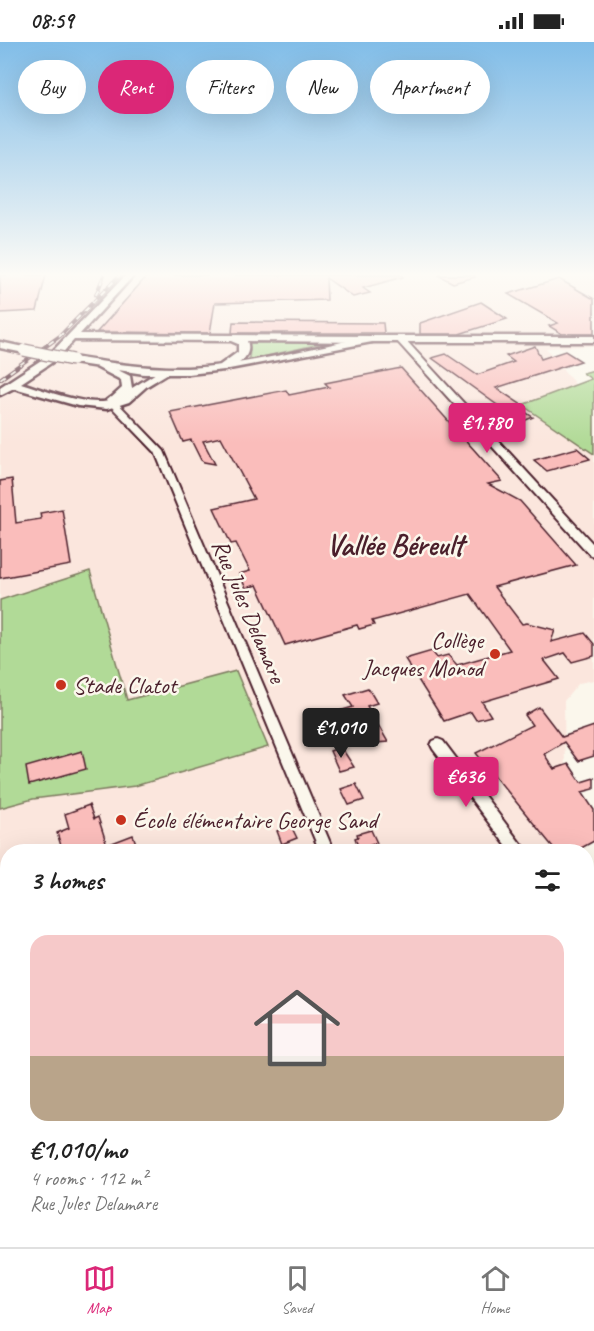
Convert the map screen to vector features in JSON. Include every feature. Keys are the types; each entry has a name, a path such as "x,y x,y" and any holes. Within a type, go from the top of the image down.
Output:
{"main road":[{"path":"0,345 73,360 165,372 224,367 372,339 594,339"}],"street":[{"path":"0,397 55,359 80,331"},
{"path":"77,335 372,339"},
{"path":"224,367 243,355 245,350 243,343 233,338"},
{"path":"399,338 594,552"},
{"path":"100,364 116,372 128,384 121,395 112,402"},
{"path":"0,392 15,385 78,403 99,406 112,402 165,372"},
{"name":"Rue Jules Delamare","path":"112,402 159,451 324,844"},
{"path":"438,745 514,844"}],"shaded area":[{"path":"0,331 594,331 594,346 546,348 594,408 594,680 579,683 564,701 566,844 0,844"}],"green space":[{"path":"238,339 332,341 249,360 250,350 246,342"},
{"path":"594,370 594,454 522,405 591,379 583,373"},
{"name":"Stade Clatot","path":"90,571 127,700 236,671 268,747 135,786 33,799 0,808 0,600"}],"building":[{"path":"98,331 210,331 210,333"},
{"path":"384,331 384,333 232,333"},
{"path":"420,331 468,331 459,334 420,334"},
{"path":"558,331 594,331 594,334 562,334"},
{"path":"535,346 541,359 565,351 581,361 496,388 522,405 517,407 533,417 507,428 497,420 511,415 432,358 446,354 477,375 514,362 506,356"},
{"path":"401,368 502,481 488,484 520,501 576,565 494,587 522,624 527,623 555,630 551,642 585,633 594,644 594,656 572,662 565,653 544,660 559,679 482,702 491,716 476,720 471,712 444,721 405,659 432,651 437,658 448,655 457,665 510,650 470,594 372,621 374,625 359,629 357,625 285,645 257,585 246,588 239,574 250,571 236,543 231,544 214,508 254,499 221,437 203,441 215,464 204,462 191,440 183,442 170,412 286,390 289,395 329,387 325,383"},
{"path":"577,448 590,459 547,471 534,460"},
{"path":"12,479 16,523 41,519 40,513 62,509 71,565 0,578 0,481"},
{"path":"368,688 377,703 367,706 388,742 375,743 360,718 337,725 332,713 353,707 345,695"},
{"path":"539,707 562,737 594,726 594,756 578,761 564,742 544,754 554,769 569,764 581,782 594,778 594,789 582,792 594,810 594,841 589,844 550,844 476,753 532,725 525,715"},
{"path":"326,731 331,742 315,746 310,736"},
{"path":"341,747 354,767 339,771 330,751"},
{"path":"82,751 86,769 29,785 26,767"},
{"path":"356,784 364,800 349,805 341,789"},
{"path":"89,805 94,819 98,817 107,844 60,844 57,833 69,828 65,814"},
{"path":"291,826 297,838 282,844 277,831"},
{"path":"371,830 377,843 357,844 355,838 358,837 357,834"},
{"path":"133,835 136,844 110,844"}],"railway":[{"path":"0,379 65,331"}],"place":[{"name":"Collège Jacques Monod","path":"495,654"},
{"name":"Stade Clatot","path":"61,685"},
{"name":"École élémentaire George Sand","path":"121,820"}],"district":[{"name":"Vallée Béreult","path":"395,545"}]}
